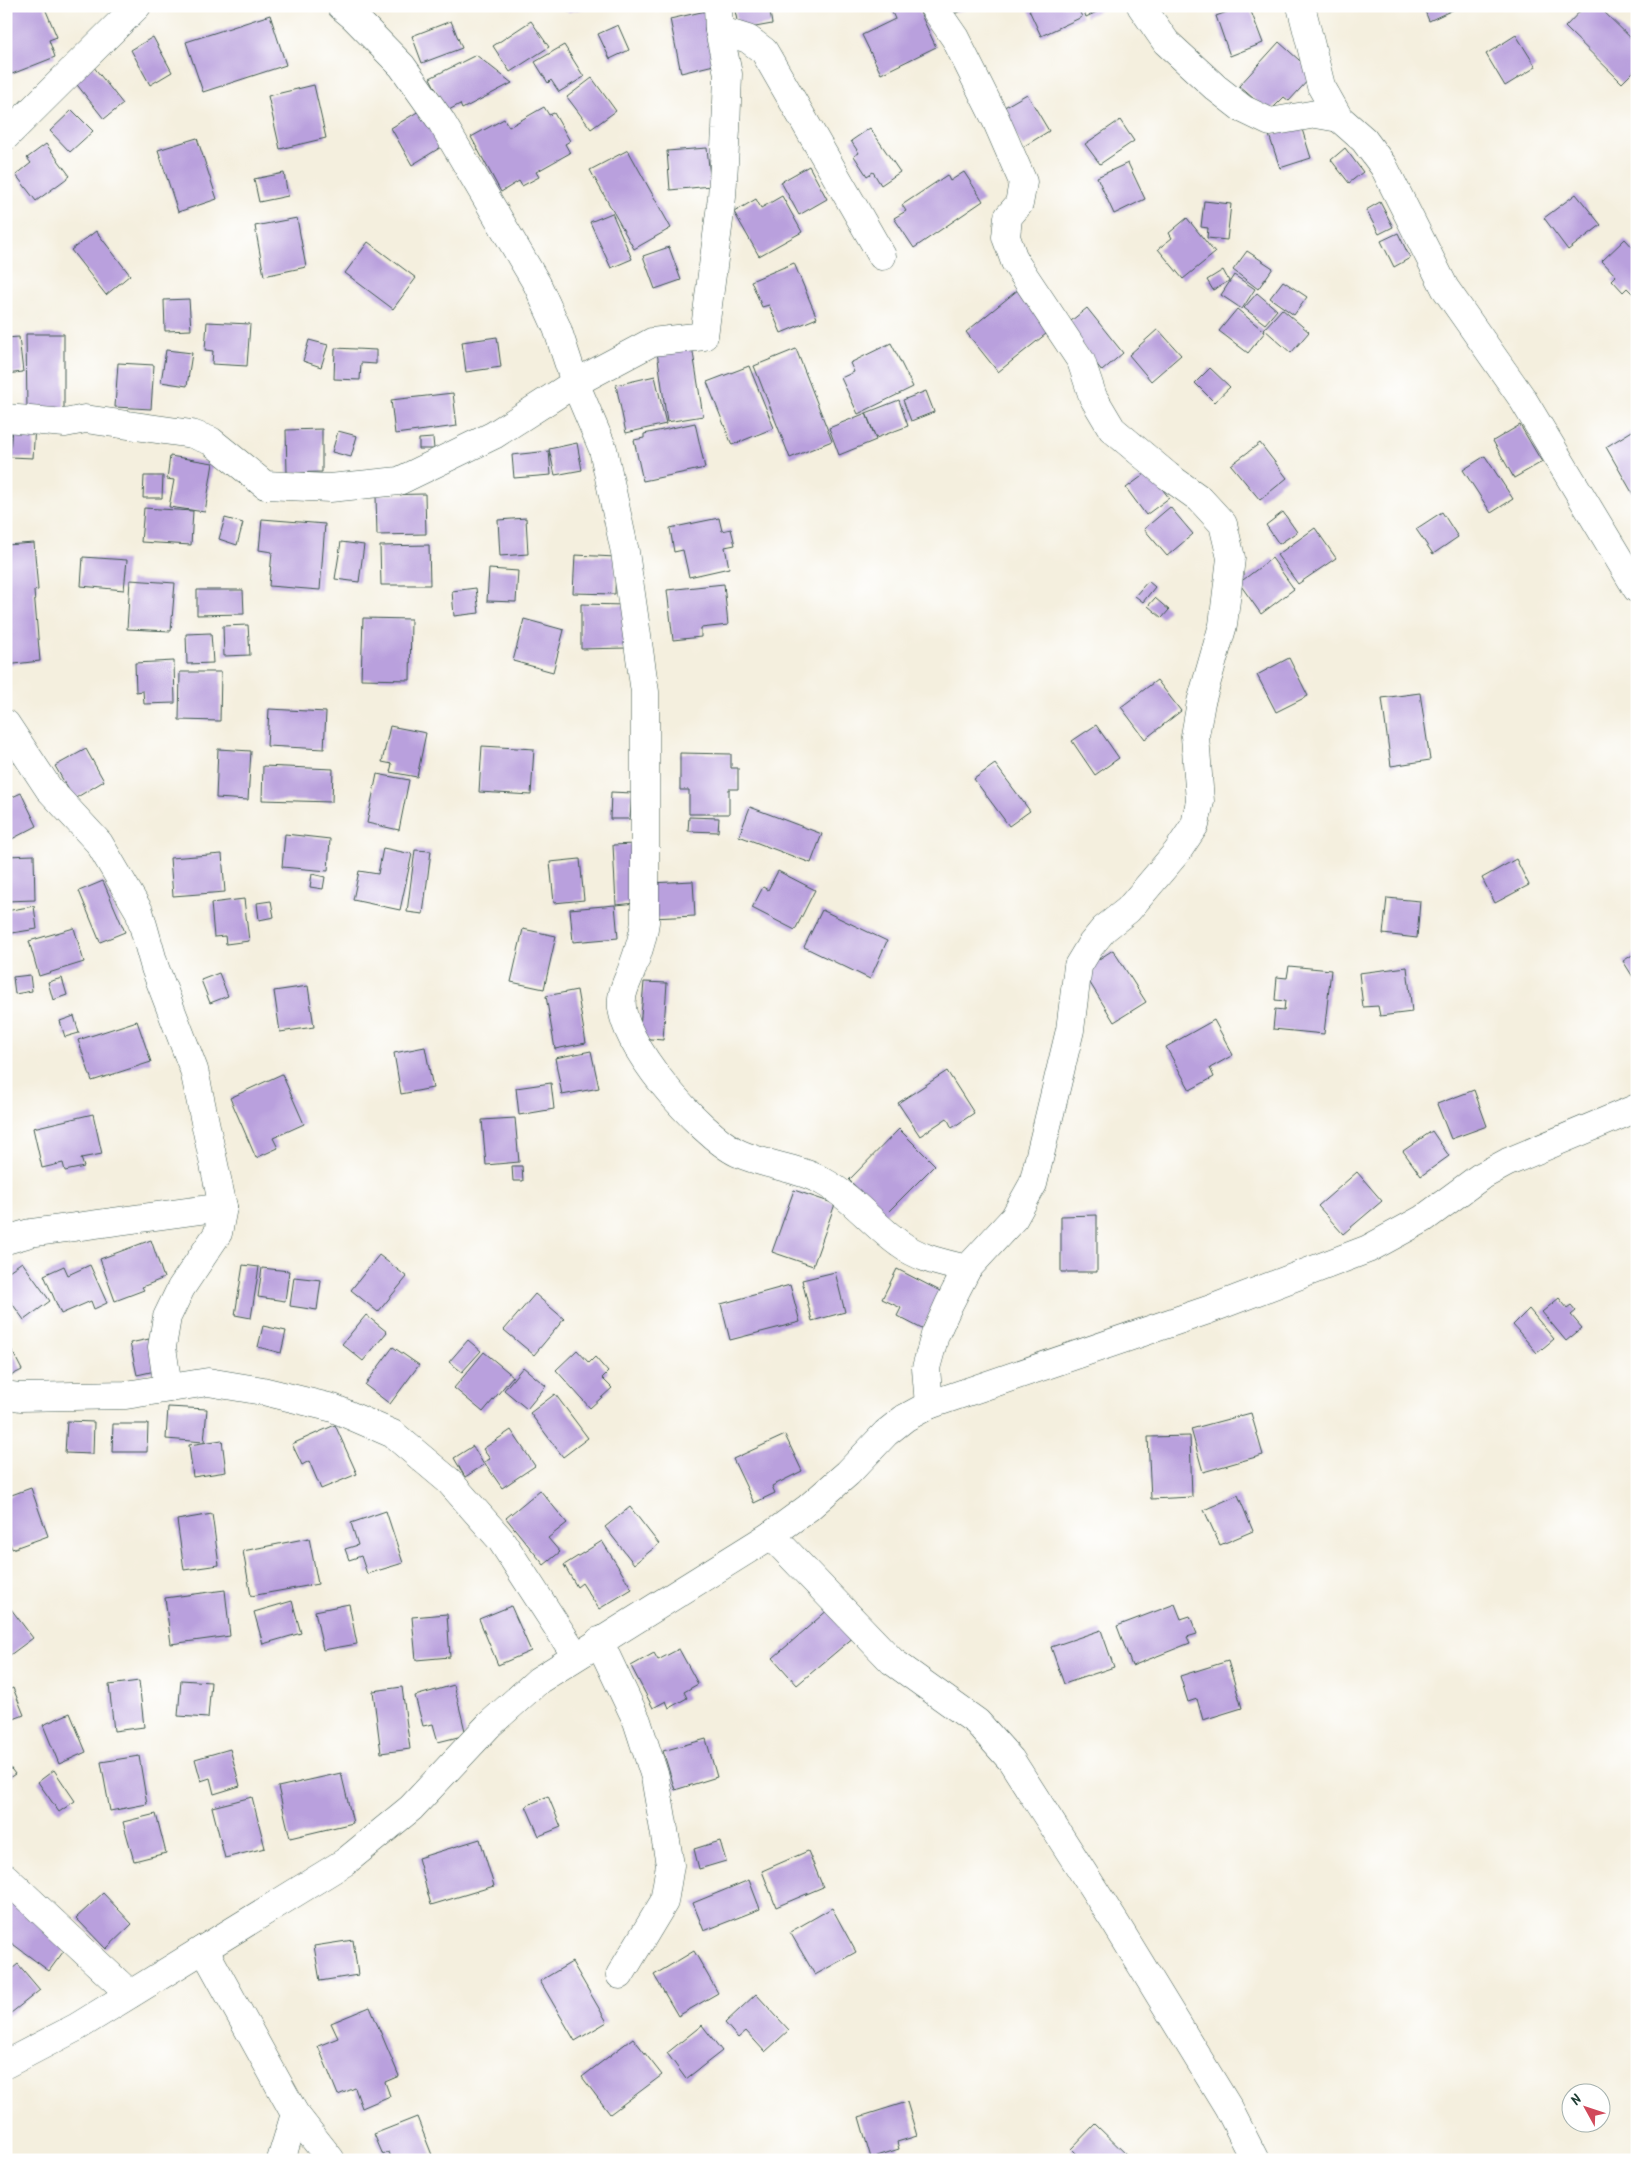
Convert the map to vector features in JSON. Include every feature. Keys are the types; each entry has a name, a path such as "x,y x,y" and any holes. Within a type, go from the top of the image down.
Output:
{"street":[{"path":"6,136 138,6"},
{"path":"341,6 402,66 441,121 537,284 557,328 575,383 604,448 625,552 645,692 645,922 642,945 622,997 623,1017 632,1040 665,1086 713,1136 738,1152 824,1182 901,1245 930,1260 967,1269"},
{"path":"929,1404 926,1368 935,1335 949,1304 967,1269 1014,1218 1033,1184 1070,1030 1078,966 1090,946 1104,929 1128,910 1177,852 1195,825 1200,801 1195,736 1201,702 1223,625 1231,558 1222,524 1200,499 1168,476 1112,430 1093,397 1081,361 1015,262 1006,237 1008,217 1020,204 1024,182 996,120 955,38 933,6"},
{"path":"1141,6 1166,42 1216,88 1243,109 1270,122 1316,114 1339,118"},
{"path":"1301,6 1321,86 1339,118 1364,140 1384,167 1445,288 1522,398 1637,589"},
{"path":"6,418 65,423 85,419 192,434 211,441 265,485 330,488 400,482 494,435 575,383 652,342 704,336 722,197 726,130 728,74 718,18"},
{"path":"718,18 764,51 882,256"},
{"path":"6,724 49,789 99,843 139,911 156,968 194,1070 223,1207 218,1233 181,1288 168,1317 162,1347 168,1388"},
{"path":"6,2064 77,2027 345,1862 411,1808 489,1725 539,1680 771,1535 808,1508 848,1473 886,1433 905,1418 929,1404 1208,1310 1368,1249 1423,1219 1480,1177 1508,1162 1637,1108"},
{"path":"6,1240 30,1233 223,1207"},
{"path":"6,1395 20,1397 126,1394 208,1382 263,1391 333,1408 393,1434 449,1481 501,1540 576,1656"},
{"path":"771,1535 892,1661 977,1722 1011,1760 1121,1932 1228,2107 1254,2160"},
{"path":"599,1641 638,1721 655,1777 670,1865 664,1902 620,1975"},
{"path":"6,1878 130,1994"},
{"path":"204,1949 294,2114 330,2160"},
{"path":"281,2160 294,2114"}],"building":[{"path":"6,6 44,6 57,37 49,40 55,57 12,74 6,60"},
{"path":"566,6 589,6 589,7 568,12"},
{"path":"734,6 769,6 772,24 739,30"},
{"path":"898,6 917,6 936,47 881,74 862,35 895,19 891,10"},
{"path":"954,6 973,6 956,13"},
{"path":"1038,6 1077,6 1082,17 1041,36 1029,10"},
{"path":"1082,6 1109,6 1086,17"},
{"path":"1243,6 1249,6 1263,43 1230,56 1216,16"},
{"path":"1423,6 1461,6 1429,21"},
{"path":"1585,6 1598,6 1637,44 1637,68 1622,83 1565,27"},
{"path":"706,11 718,64 681,73 670,19"},
{"path":"270,15 286,65 203,92 186,42"},
{"path":"451,21 462,48 422,63 412,36"},
{"path":"531,21 549,47 510,72 493,46"},
{"path":"618,25 629,50 610,59 598,34"},
{"path":"1516,35 1536,67 1505,86 1486,54"},
{"path":"153,37 172,72 150,85 131,50"},
{"path":"1279,42 1309,69 1310,78 1289,101 1284,97 1269,112 1239,86"},
{"path":"564,45 584,77 559,92 551,80 548,83 535,62"},
{"path":"476,55 512,83 462,109 460,104 447,111 430,78"},
{"path":"93,66 123,104 104,119 74,81"},
{"path":"592,78 616,111 591,129 567,97"},
{"path":"314,85 326,138 280,149 268,96"},
{"path":"1027,94 1049,131 1023,147 1001,109"},
{"path":"544,107 549,115 554,113 570,141 565,144 570,153 536,172 539,177 522,186 519,181 501,192 471,137 504,119 509,127"},
{"path":"424,108 446,144 412,165 391,128"},
{"path":"72,110 93,131 70,152 50,131"},
{"path":"1120,120 1134,141 1100,164 1085,144"},
{"path":"1301,126 1311,158 1280,168 1269,135"},
{"path":"870,128 900,172 881,185 873,172 867,176 854,156 859,153 851,141"},
{"path":"197,138 217,199 178,212 158,150"},
{"path":"46,144 70,176 36,201 16,175 31,163 27,158"},
{"path":"707,148 711,186 670,190 667,151"},
{"path":"1345,148 1363,172 1349,183 1331,160"},
{"path":"628,150 671,228 634,249 590,170"},
{"path":"1128,163 1145,199 1114,214 1097,177"},
{"path":"809,166 827,199 799,215 781,182"},
{"path":"964,172 983,201 914,248 894,218 906,211 902,205 947,175 950,181"},
{"path":"284,173 288,196 259,202 254,179"},
{"path":"1576,194 1601,225 1568,250 1544,218"},
{"path":"782,196 802,232 759,256 734,212 756,199 761,208"},
{"path":"1204,201 1231,204 1227,240 1207,238 1208,228 1201,227"},
{"path":"1380,202 1393,227 1379,234 1366,210"},
{"path":"612,213 632,259 611,268 590,222"},
{"path":"297,218 306,267 264,276 255,226"},
{"path":"1187,218 1215,253 1183,279 1158,249 1172,238 1169,233"},
{"path":"96,231 130,275 106,295 71,250"},
{"path":"1398,233 1410,258 1394,267 1381,241"},
{"path":"1625,239 1637,252 1637,293 1634,295 1627,288 1623,292 1612,280 1616,276 1602,261"},
{"path":"368,242 416,278 393,309 345,273"},
{"path":"669,247 681,280 655,289 643,256"},
{"path":"1247,251 1273,268 1258,289 1233,270"},
{"path":"794,263 817,318 781,333 769,305 762,307 751,281"},
{"path":"1223,270 1229,281 1213,290 1207,280"},
{"path":"1234,275 1255,289 1242,309 1221,295"},
{"path":"1283,281 1307,297 1294,315 1270,298"},
{"path":"1019,289 1051,330 998,372 966,332"},
{"path":"1257,293 1277,310 1265,324 1244,308"},
{"path":"189,299 191,330 165,331 164,300"},
{"path":"1087,308 1123,353 1102,371 1066,325"},
{"path":"1237,309 1265,332 1248,353 1219,331"},
{"path":"1282,309 1309,332 1291,353 1264,329"},
{"path":"207,322 250,324 247,366 212,364 213,351 205,350"},
{"path":"1158,329 1181,355 1151,381 1129,355"},
{"path":"26,334 64,334 64,409 27,410"},
{"path":"19,337 23,372 6,374 6,338"},
{"path":"497,337 501,367 466,372 462,342"},
{"path":"309,340 328,345 321,367 303,361"},
{"path":"891,343 913,387 858,414 841,378 854,372 850,363"},
{"path":"692,346 703,416 667,422 657,352"},
{"path":"335,348 376,350 376,364 361,363 360,380 334,379"},
{"path":"796,349 832,441 790,458 754,366"},
{"path":"166,350 192,353 187,386 161,382"},
{"path":"118,363 154,365 151,409 115,407"},
{"path":"749,366 774,428 732,445 707,382"},
{"path":"1210,368 1230,387 1214,402 1195,383"},
{"path":"655,376 666,424 626,433 616,385"},
{"path":"926,391 934,412 911,421 903,400"},
{"path":"453,393 457,426 395,434 391,400"},
{"path":"899,400 908,426 876,438 866,413"},
{"path":"866,413 876,440 839,455 829,428"},
{"path":"12,423 35,425 33,458 10,457"},
{"path":"695,423 705,468 643,481 634,440 644,438 644,434"},
{"path":"1520,425 1542,462 1514,478 1493,441"},
{"path":"1637,428 1637,494 1634,496 1606,447"},
{"path":"322,429 322,472 287,473 286,430"},
{"path":"338,431 357,436 351,457 332,452"},
{"path":"433,438 434,449 419,449 419,439"},
{"path":"577,443 582,470 555,475 549,449"},
{"path":"1260,443 1287,478 1260,500 1231,465"},
{"path":"549,451 551,475 514,478 512,455"},
{"path":"170,456 213,463 205,512 169,507 174,480 167,479"},
{"path":"1485,456 1513,499 1491,513 1463,470"},
{"path":"1149,471 1169,498 1146,515 1126,488"},
{"path":"144,476 163,476 162,498 143,498"},
{"path":"425,494 426,534 377,535 376,495"},
{"path":"1170,507 1193,534 1167,556 1144,529"},
{"path":"144,508 193,511 191,545 141,542"},
{"path":"1283,512 1297,532 1279,544 1266,525"},
{"path":"1442,512 1458,537 1433,554 1416,529"},
{"path":"225,518 243,523 237,545 219,539"},
{"path":"526,518 528,554 500,556 498,520"},
{"path":"719,518 722,531 731,529 735,545 725,547 729,568 689,577 683,550 674,552 670,528"},
{"path":"262,519 325,524 320,590 269,586 272,552 259,550"},
{"path":"1315,528 1336,558 1298,584 1277,555"},
{"path":"341,542 364,545 359,582 335,579"},
{"path":"34,543 38,590 34,591 40,661 6,665 6,545"},
{"path":"429,545 430,585 381,585 380,546"},
{"path":"575,555 616,557 615,594 573,593"},
{"path":"83,557 127,560 124,590 81,586"},
{"path":"1272,558 1294,589 1261,614 1239,583"},
{"path":"489,569 518,571 516,602 487,601"},
{"path":"130,580 175,583 171,631 127,629"},
{"path":"1148,581 1155,587 1143,602 1135,596"},
{"path":"724,584 728,625 701,628 701,637 673,640 667,590"},
{"path":"476,588 479,613 454,616 452,591"},
{"path":"197,590 243,590 244,614 197,615"},
{"path":"1155,598 1169,610 1162,618 1148,606"},
{"path":"581,604 626,605 626,648 581,649"},
{"path":"363,618 411,619 410,680 361,679"},
{"path":"524,619 564,630 553,672 513,661"},
{"path":"248,625 250,655 224,656 223,626"},
{"path":"211,633 213,663 187,664 186,634"},
{"path":"1289,658 1308,696 1276,712 1257,675"},
{"path":"174,661 175,703 144,704 143,691 136,692 135,663"},
{"path":"180,672 221,672 220,721 179,720"},
{"path":"1157,680 1181,711 1145,739 1121,707"},
{"path":"1420,693 1430,760 1391,766 1382,698"},
{"path":"269,709 326,712 324,749 267,746"},
{"path":"1096,725 1119,758 1095,775 1072,741"},
{"path":"390,726 426,733 417,777 390,772 392,764 382,762"},
{"path":"482,746 534,749 531,795 479,792"},
{"path":"86,749 104,781 74,799 55,766"},
{"path":"218,749 251,751 248,800 216,798"},
{"path":"680,753 731,754 731,768 738,768 738,789 729,789 729,814 689,814 689,790 680,790"},
{"path":"995,764 1030,811 1009,826 974,779"},
{"path":"263,766 333,769 332,802 262,800"},
{"path":"377,774 409,780 399,830 367,823"},
{"path":"611,792 632,793 630,819 610,819"},
{"path":"21,793 37,826 10,840 6,833 6,800"},
{"path":"750,807 822,834 811,863 739,836"},
{"path":"689,817 719,818 718,832 688,831"},
{"path":"285,834 330,839 328,871 282,867"},
{"path":"634,844 636,903 616,905 613,845"},
{"path":"383,848 412,854 400,910 353,900 359,871 378,874"},
{"path":"415,850 431,851 423,914 407,912"},
{"path":"222,854 225,892 173,896 170,858"},
{"path":"34,855 35,900 6,901 6,856"},
{"path":"580,859 584,900 554,903 550,862"},
{"path":"1516,859 1529,885 1495,903 1482,878"},
{"path":"778,871 815,890 795,930 752,908 763,887 768,890"},
{"path":"312,874 325,877 323,889 310,887"},
{"path":"103,881 125,932 100,942 79,891"},
{"path":"693,881 695,916 652,918 650,883"},
{"path":"1387,898 1420,901 1417,938 1383,934"},
{"path":"244,899 249,941 226,944 225,936 214,937 211,903"},
{"path":"271,901 274,917 259,920 257,903"},
{"path":"615,905 618,938 573,942 570,909"},
{"path":"34,906 37,929 6,934 6,911"},
{"path":"822,910 887,941 870,979 804,947"},
{"path":"74,928 84,962 39,976 29,941"},
{"path":"523,929 556,936 544,989 511,982"},
{"path":"1113,950 1146,1002 1114,1022 1082,970"},
{"path":"1637,952 1637,975 1633,977 1623,961"},
{"path":"1289,966 1331,970 1324,1034 1273,1029 1275,1009 1284,1010 1285,1001 1275,1000 1277,977 1287,978"},
{"path":"1407,967 1412,1012 1380,1016 1378,1006 1363,1007 1359,973"},
{"path":"219,973 228,996 210,1003 201,980"},
{"path":"30,975 32,991 15,994 13,977"},
{"path":"62,978 67,995 53,1000 48,982"},
{"path":"644,982 667,983 663,1040 639,1038"},
{"path":"308,986 314,1027 280,1032 274,991"},
{"path":"577,990 586,1043 555,1049 546,996"},
{"path":"74,1016 79,1033 65,1037 60,1021"},
{"path":"1214,1020 1233,1055 1210,1068 1214,1077 1190,1090 1166,1047"},
{"path":"137,1021 151,1062 92,1081 78,1040"},
{"path":"425,1047 433,1088 401,1094 394,1053"},
{"path":"591,1051 599,1088 562,1095 555,1058"},
{"path":"947,1071 974,1113 952,1128 947,1118 920,1136 898,1103"},
{"path":"282,1074 304,1124 273,1138 278,1148 256,1158 230,1098"},
{"path":"551,1083 554,1109 519,1115 516,1088"},
{"path":"1474,1090 1487,1126 1451,1139 1437,1104"},
{"path":"93,1114 102,1154 81,1158 84,1167 65,1171 63,1163 42,1168 33,1128"},
{"path":"515,1118 519,1162 486,1165 482,1120"},
{"path":"899,1129 935,1165 885,1215 849,1180"},
{"path":"1432,1131 1449,1156 1421,1176 1403,1151"},
{"path":"512,1166 522,1166 523,1181 513,1181"},
{"path":"1357,1172 1382,1201 1343,1234 1318,1206"},
{"path":"794,1190 835,1204 813,1266 772,1252"},
{"path":"1097,1215 1097,1272 1061,1272 1061,1216"},
{"path":"151,1240 164,1278 142,1287 144,1290 115,1301 100,1259"},
{"path":"379,1255 407,1277 378,1312 351,1290"},
{"path":"22,1262 50,1301 24,1320 6,1295 6,1273"},
{"path":"90,1265 107,1303 94,1309 91,1301 61,1314 44,1275 64,1266 68,1275"},
{"path":"243,1265 259,1267 251,1318 235,1315"},
{"path":"262,1268 289,1271 285,1301 258,1297"},
{"path":"897,1269 942,1292 922,1329 897,1316 901,1308 882,1299"},
{"path":"835,1272 845,1312 812,1321 802,1280"},
{"path":"294,1277 321,1280 317,1310 290,1306"},
{"path":"790,1285 800,1322 730,1340 721,1304"},
{"path":"535,1294 564,1319 534,1355 504,1330"},
{"path":"1559,1298 1567,1308 1571,1305 1576,1311 1571,1315 1582,1328 1566,1341 1542,1312"},
{"path":"1529,1309 1554,1339 1537,1353 1513,1325"},
{"path":"366,1315 387,1332 363,1361 342,1344"},
{"path":"263,1326 286,1331 281,1353 258,1347"},
{"path":"6,1339 22,1370 6,1378"},
{"path":"149,1339 155,1371 137,1375 130,1343"},
{"path":"468,1340 481,1351 462,1372 449,1362"},
{"path":"393,1347 419,1365 390,1404 365,1385"},
{"path":"577,1350 589,1363 595,1357 608,1372 602,1378 612,1388 590,1408 556,1370"},
{"path":"484,1352 513,1376 483,1412 454,1388"},
{"path":"523,1367 546,1386 527,1409 504,1390"},
{"path":"555,1394 588,1438 563,1457 530,1413"},
{"path":"168,1407 207,1409 204,1442 166,1439"},
{"path":"1251,1413 1263,1455 1203,1472 1191,1429"},
{"path":"67,1421 94,1422 93,1454 65,1453"},
{"path":"113,1424 148,1424 147,1452 112,1452"},
{"path":"335,1425 357,1474 321,1489 309,1461 302,1465 292,1444"},
{"path":"511,1430 535,1466 502,1488 484,1462 490,1459 483,1449"},
{"path":"785,1435 802,1471 772,1486 775,1493 754,1503 733,1459"},
{"path":"1190,1436 1192,1497 1151,1499 1148,1437"},
{"path":"222,1440 226,1472 193,1477 189,1445"},
{"path":"473,1446 484,1465 465,1477 454,1458"},
{"path":"31,1488 48,1536 12,1549 6,1532 6,1497"},
{"path":"540,1490 567,1523 548,1538 560,1552 544,1565 506,1518"},
{"path":"1238,1495 1253,1531 1220,1545 1204,1510"},
{"path":"630,1507 659,1544 634,1564 605,1527"},
{"path":"386,1511 403,1563 367,1574 361,1556 349,1560 345,1549 358,1545 351,1523"},
{"path":"212,1514 219,1565 184,1570 177,1520"},
{"path":"309,1538 318,1584 251,1596 243,1551"},
{"path":"602,1541 632,1589 599,1609 582,1583 577,1587 564,1565"},
{"path":"225,1590 230,1636 171,1644 165,1598"},
{"path":"292,1601 301,1633 263,1644 254,1612"},
{"path":"349,1604 357,1644 323,1650 315,1611"},
{"path":"1175,1604 1181,1619 1190,1616 1197,1634 1187,1637 1190,1643 1132,1666 1117,1626"},
{"path":"511,1606 531,1651 498,1665 479,1619"},
{"path":"830,1608 855,1636 797,1685 773,1658"},
{"path":"11,1609 33,1638 6,1658 6,1613"},
{"path":"447,1614 450,1657 416,1660 412,1617"},
{"path":"1101,1630 1114,1667 1064,1684 1051,1647"},
{"path":"679,1649 698,1684 684,1692 687,1698 669,1708 666,1701 653,1708 631,1666 654,1653 658,1660"},
{"path":"1228,1661 1242,1708 1203,1720 1197,1699 1188,1702 1180,1676"},
{"path":"181,1680 211,1682 208,1718 178,1716"},
{"path":"139,1681 144,1727 114,1731 109,1685"},
{"path":"454,1685 466,1735 438,1742 433,1724 423,1726 415,1696"},
{"path":"402,1687 410,1749 381,1753 373,1691"},
{"path":"13,1688 24,1715 6,1722 6,1691"},
{"path":"70,1713 86,1752 59,1764 43,1725"},
{"path":"706,1739 717,1777 675,1790 663,1751"},
{"path":"230,1749 240,1786 214,1794 210,1778 201,1781 195,1759"},
{"path":"139,1756 147,1804 110,1811 101,1762"},
{"path":"6,1762 15,1774 6,1780"},
{"path":"54,1770 75,1801 59,1812 38,1782"},
{"path":"341,1773 353,1823 290,1838 278,1787"},
{"path":"548,1796 561,1827 539,1836 526,1806"},
{"path":"252,1797 265,1848 225,1858 212,1807"},
{"path":"156,1814 166,1853 134,1861 123,1822"},
{"path":"480,1839 494,1886 431,1905 418,1858"},
{"path":"720,1841 726,1861 699,1869 694,1849"},
{"path":"808,1851 823,1887 776,1907 762,1871"},
{"path":"749,1880 760,1909 704,1931 693,1903"},
{"path":"103,1893 132,1924 106,1949 76,1918"},
{"path":"7,1898 69,1944 49,1971 6,1939"},
{"path":"832,1908 856,1952 815,1975 790,1932"},
{"path":"353,1940 358,1975 320,1981 314,1946"},
{"path":"694,1951 718,1993 678,2016 654,1975"},
{"path":"572,1962 607,2022 575,2041 540,1981"},
{"path":"18,1964 40,1990 6,2017 6,1974"},
{"path":"756,1994 789,2030 765,2052 746,2031 738,2038 725,2023"},
{"path":"370,2007 399,2076 385,2082 390,2096 362,2108 355,2088 338,2095 318,2046 338,2038 331,2023"},
{"path":"702,2025 722,2051 686,2079 667,2053"},
{"path":"633,2038 662,2075 610,2114 582,2077"},
{"path":"907,2102 917,2136 897,2142 899,2149 871,2158 859,2117"},
{"path":"417,2117 432,2155 420,2160 392,2160 389,2152 383,2155 374,2134"},
{"path":"1095,2124 1130,2158 1128,2160 1082,2160 1071,2149"}]}
